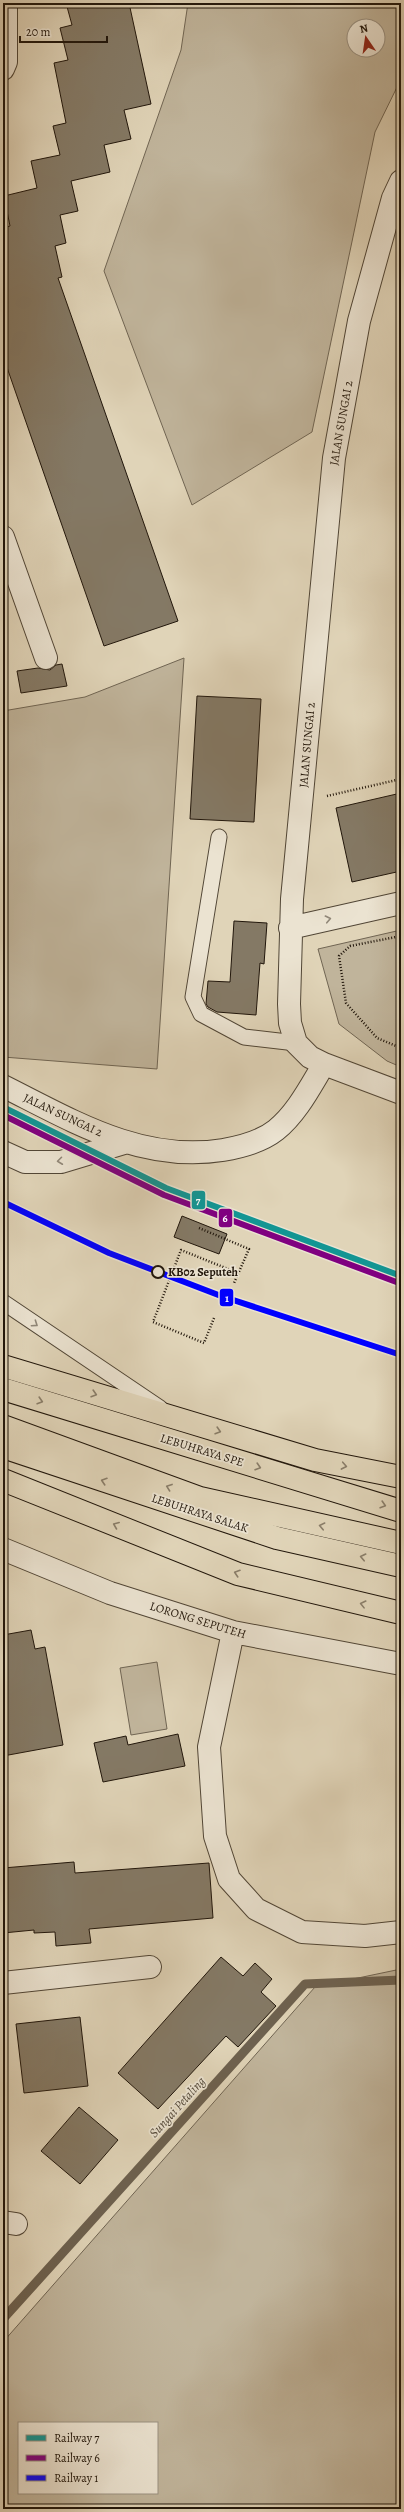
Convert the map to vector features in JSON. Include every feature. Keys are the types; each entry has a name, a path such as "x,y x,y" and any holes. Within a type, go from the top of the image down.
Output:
{"highway":[{"path":"3,1366 315,1460 401,1477"},
{"name":"LEBUHRAYA SPE","path":"3,1389 401,1511"},
{"path":"3,1426 200,1498 401,1543"},
{"name":"LEBUHRAYA SALAK","path":"3,1447 277,1538 401,1566"},
{"path":"3,1480 238,1574 401,1613"}],"street":[{"path":"3,69 6,62 6,3"},
{"name":"JALAN SUNGAI 2","path":"3,1086 124,1143 177,1152 209,1152 245,1146 276,1130 294,1111 324,1064 310,1057 296,1043 290,1023 290,928 334,458 359,321 393,198 401,181"},
{"path":"3,537 46,658"},
{"path":"290,928 401,903"},
{"path":"324,1064 401,1093"},
{"name":"JALAN SUNGAI 2","path":"3,1152 25,1162 61,1162 124,1143"},
{"name":"LORONG SEPUTEH","path":"3,1549 110,1592 233,1632 401,1664"},
{"path":"233,1632 209,1747 215,1836 229,1879 256,1909 302,1932 365,1936 401,1932"},
{"path":"3,1983 150,1967"}],"lane":[{"path":"219,837 193,997 201,1014 244,1037 296,1043"},
{"path":"3,1302 174,1418"}],"path":[{"path":"302,802 401,779"},
{"path":"401,936 350,946 339,956 346,1003 377,1038 401,1048"},
{"path":"199,1228 249,1250 234,1283"},
{"path":"214,1318 204,1343 153,1322 181,1250 238,1273"}],"shaded area":[{"path":"188,3 401,3 401,79 375,132 312,432 192,505 104,271 181,50"},
{"path":"184,658 157,1069 3,1057 3,711 85,697"},
{"path":"401,930 401,1067 387,1061 339,1024 318,949"},
{"path":"157,1662 167,1729 131,1735 120,1668"},
{"path":"401,1969 401,2509 3,2509 3,2342 315,1987"}],"building":[{"path":"66,3 129,3 151,104 124,110 131,139 104,145 110,172 71,181 78,211 60,215 66,243 55,246 62,277 58,278 178,621 104,646 3,356 3,228 10,226 4,196 37,188 31,161 60,155 53,126 66,123 54,63 68,60 60,28 72,25"},
{"path":"62,664 67,686 21,693 17,671 38,668 50,670 56,665"},
{"path":"197,696 261,699 254,822 190,819"},
{"path":"401,793 401,871 352,882 336,808"},
{"path":"234,921 267,923 264,964 260,963 256,1015 217,1012 208,1007 206,1004 208,981 230,982"},
{"path":"182,1216 227,1234 219,1254 174,1237"},
{"path":"31,1630 35,1649 45,1647 63,1745 3,1756 3,1635"},
{"path":"178,1734 185,1766 103,1782 94,1743 126,1736 128,1745"},
{"path":"74,1862 75,1873 209,1863 213,1918 89,1929 91,1943 56,1946 55,1932 34,1933 34,1930 3,1933 3,1868"},
{"path":"221,1957 243,1976 255,1963 272,1979 261,1992 276,2006 238,2047 226,2036 158,2109 118,2073"},
{"path":"80,2017 88,2086 24,2093 16,2024"},
{"path":"79,2107 118,2140 80,2184 41,2151"}],"waterway":[{"name":"Sungai Petaling","path":"3,2319 305,1984 401,1980"}],"rail line":[{"name":"7","path":"3,1107 166,1188 401,1276"},
{"name":"6","path":"3,1115 164,1195 399,1283"},
{"name":"1","path":"3,1202 109,1253 221,1296 401,1355"}],"place":[{"name":"KB02 Seputeh","path":"158,1272"}]}
